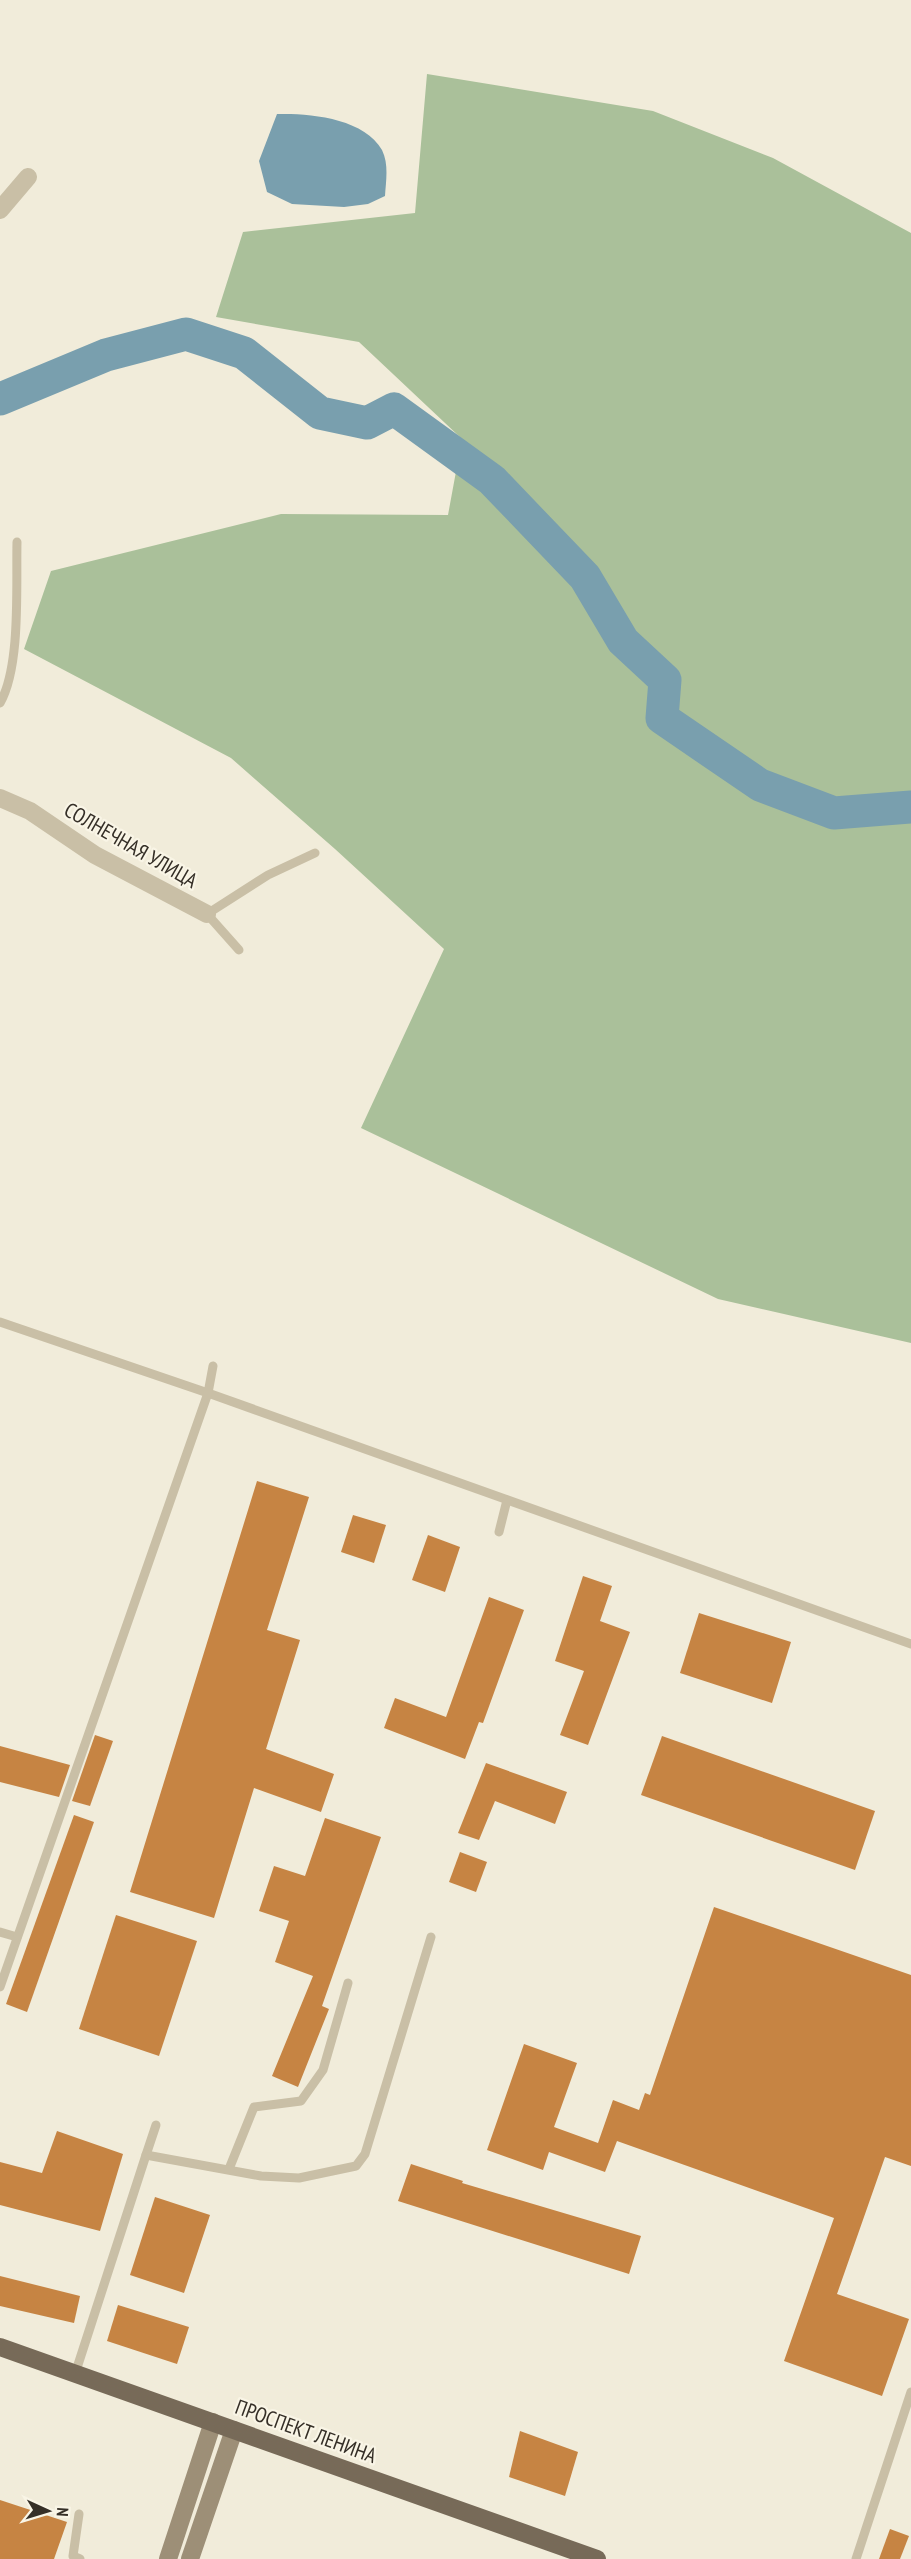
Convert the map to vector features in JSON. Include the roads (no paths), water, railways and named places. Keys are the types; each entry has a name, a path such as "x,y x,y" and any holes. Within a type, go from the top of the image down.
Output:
{"main road":[{"name":"ПРОСПЕКТ ЛЕНИНА","path":"0,2347 597,2559"},
{"path":"168,2559 213,2422"},
{"path":"190,2559 234,2430"}],"street":[{"path":"0,210 28,177"},
{"name":"СОЛНЕЧНАЯ УЛИЦА","path":"0,798 30,811 95,855 207,914"}],"lane":[{"path":"0,703 5,694 13,659 17,542"},
{"path":"239,950 207,914 268,875 315,853"},
{"path":"0,1322 911,1644"},
{"path":"0,1987 208,1394 213,1366"},
{"path":"499,1532 507,1500"},
{"path":"0,1932 17,1937"},
{"path":"146,2155 261,2176 299,2178 356,2166 365,2154 431,1937"},
{"path":"229,2169 254,2107 301,2101 323,2070 348,1983"},
{"path":"75,2374 156,2125"},
{"path":"856,2559 911,2392"},
{"path":"79,2514 73,2556 80,2559"}],"water":[{"path":"277,114 335,120 349,124 374,139 386,161 385,196 368,204 344,207 292,204 267,192 259,161"}],"waterway":[{"path":"0,399 106,355 186,334 244,353 320,413 367,423 394,409 492,480 585,577 623,641 665,680 662,718 760,785 834,813 911,807"}]}
